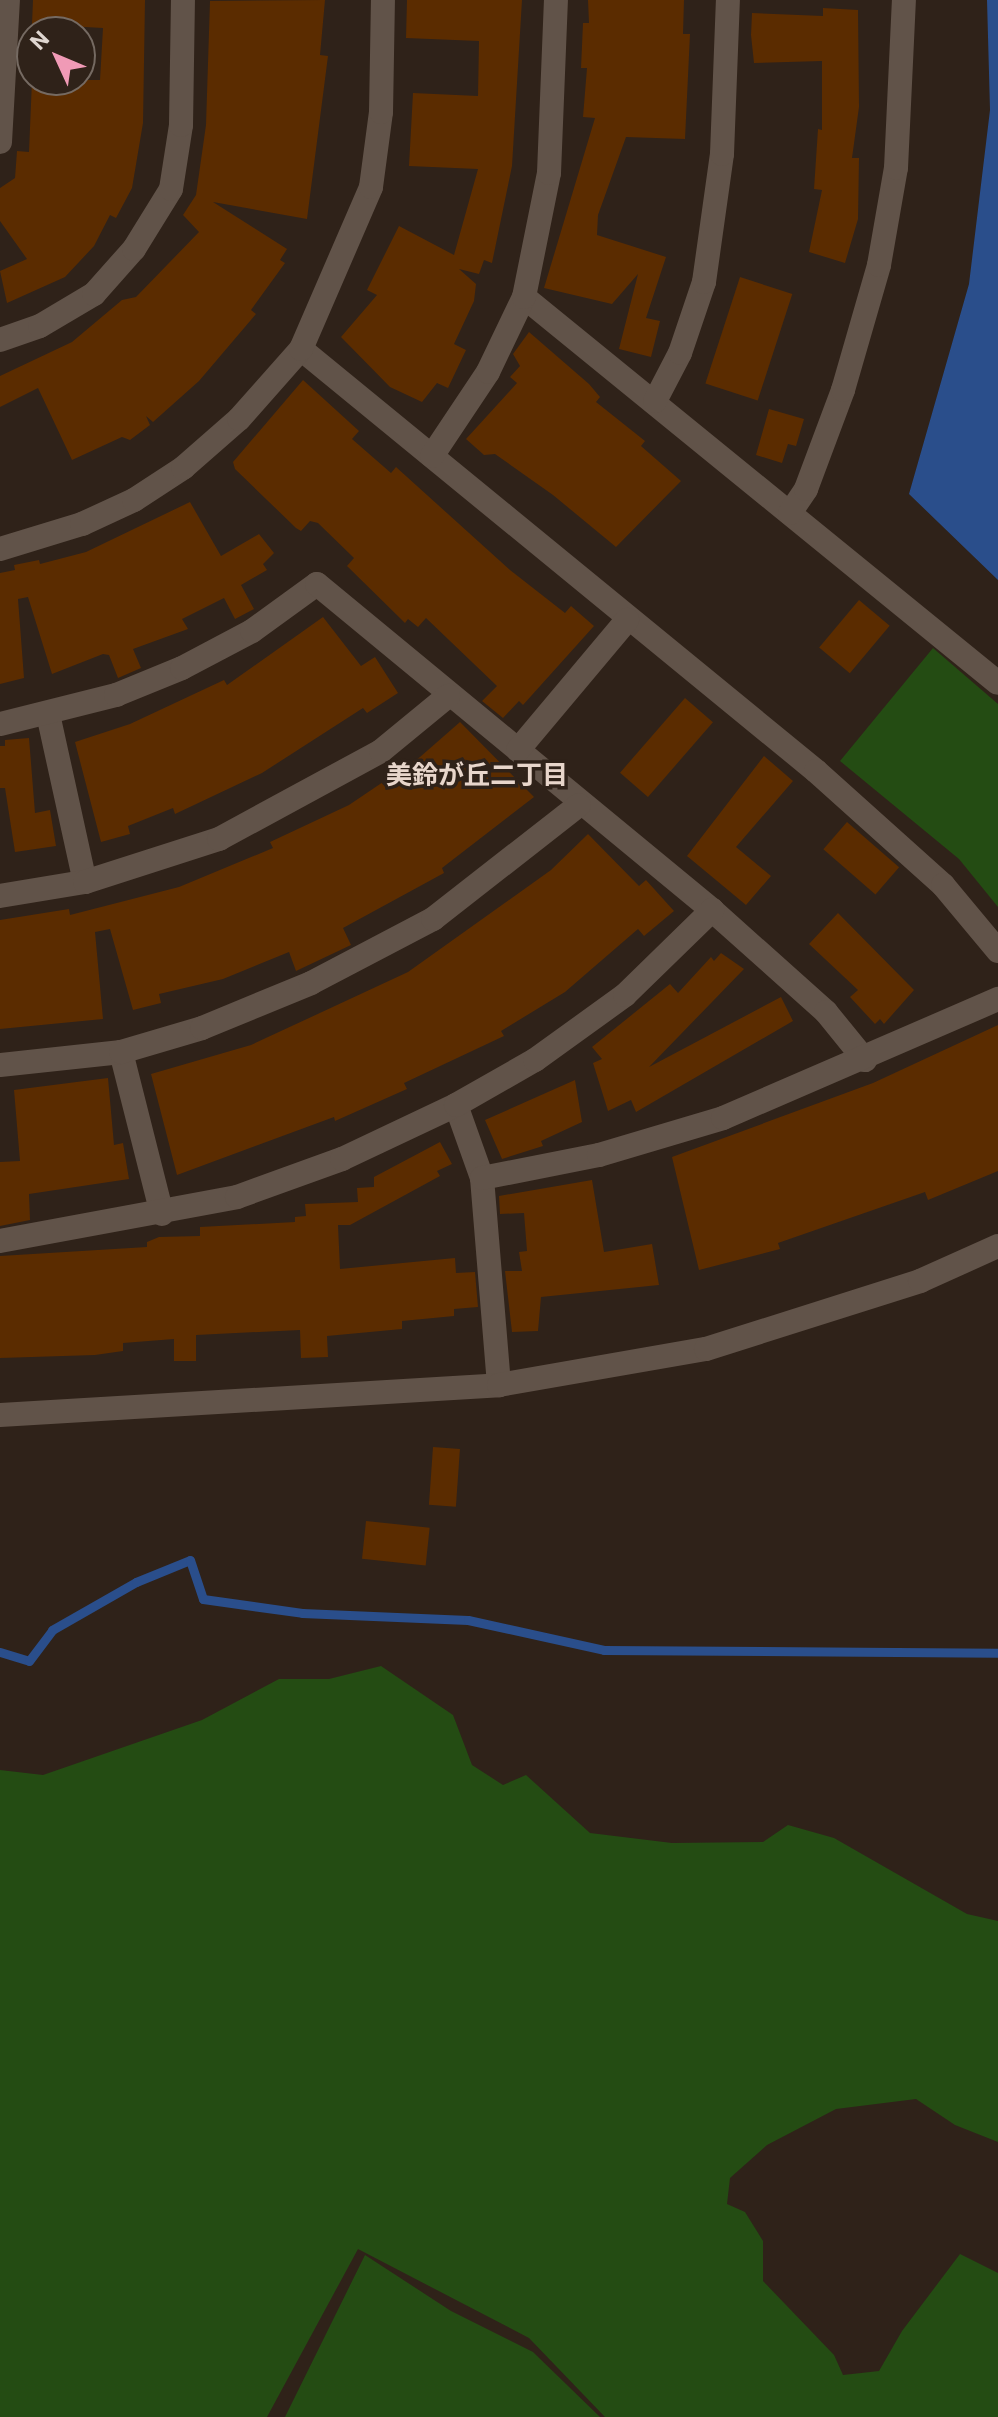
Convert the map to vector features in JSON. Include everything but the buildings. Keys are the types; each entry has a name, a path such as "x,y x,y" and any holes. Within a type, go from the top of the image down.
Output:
{"street":[{"path":"0,142 8,0"},
{"path":"0,340 40,326 94,294 134,249 171,189 181,125 183,0"},
{"path":"0,549 82,524 134,500 183,468 239,419 301,349 371,187 381,112 383,0"},
{"path":"432,456 488,372 524,297 549,173 556,0"},
{"path":"655,401 680,353 704,282 722,154 728,0"},
{"path":"790,513 806,489 843,390 879,265 896,168 904,0"},
{"path":"524,297 998,683"},
{"path":"301,349 627,620 816,771 943,885 998,951"},
{"path":"0,724 116,695 182,668 252,631 317,584 448,696 518,750 579,805 712,910 826,1012 865,1060"},
{"path":"518,750 627,620"},
{"path":"0,896 85,882 219,839 313,791 381,751 448,696"},
{"path":"48,714 85,882"},
{"path":"0,1065 121,1052 202,1028 311,983 433,919 579,805"},
{"path":"0,1241 162,1214 237,1197 342,1159 456,1105 535,1060 625,995 712,910"},
{"path":"482,1178 599,1155 723,1118 865,1060 998,999"},
{"path":"121,1052 162,1214"},
{"path":"456,1105 482,1178 499,1385"},
{"path":"0,1415 499,1385 706,1349 920,1281 998,1246"}],"green space":[{"path":"933,648 998,704 998,907 959,859 840,761"},
{"path":"381,1666 453,1715 472,1765 503,1785 526,1775 590,1833 672,1843 763,1842 788,1825 834,1838 967,1914 998,1921 998,2142 955,2125 916,2099 836,2109 767,2145 730,2178 727,2204 745,2212 763,2241 763,2281 834,2355 843,2375 879,2371 902,2331 960,2254 998,2273 998,2417 605,2417 529,2338 358,2249 267,2417 0,2417 0,1770 43,1775 202,1720 279,1679 329,1679"},
{"path":"365,2255 451,2311 533,2352 600,2417 285,2417"}],"water":[{"path":"987,0 998,0 998,580 909,494 969,284 990,110"}],"waterway":[{"path":"0,1652 29,1661 52,1630 136,1582 190,1560 203,1599 302,1613 468,1620 604,1650 998,1653"}],"district":[{"name":"美鈴が丘二丁目","path":"477,776"}]}
